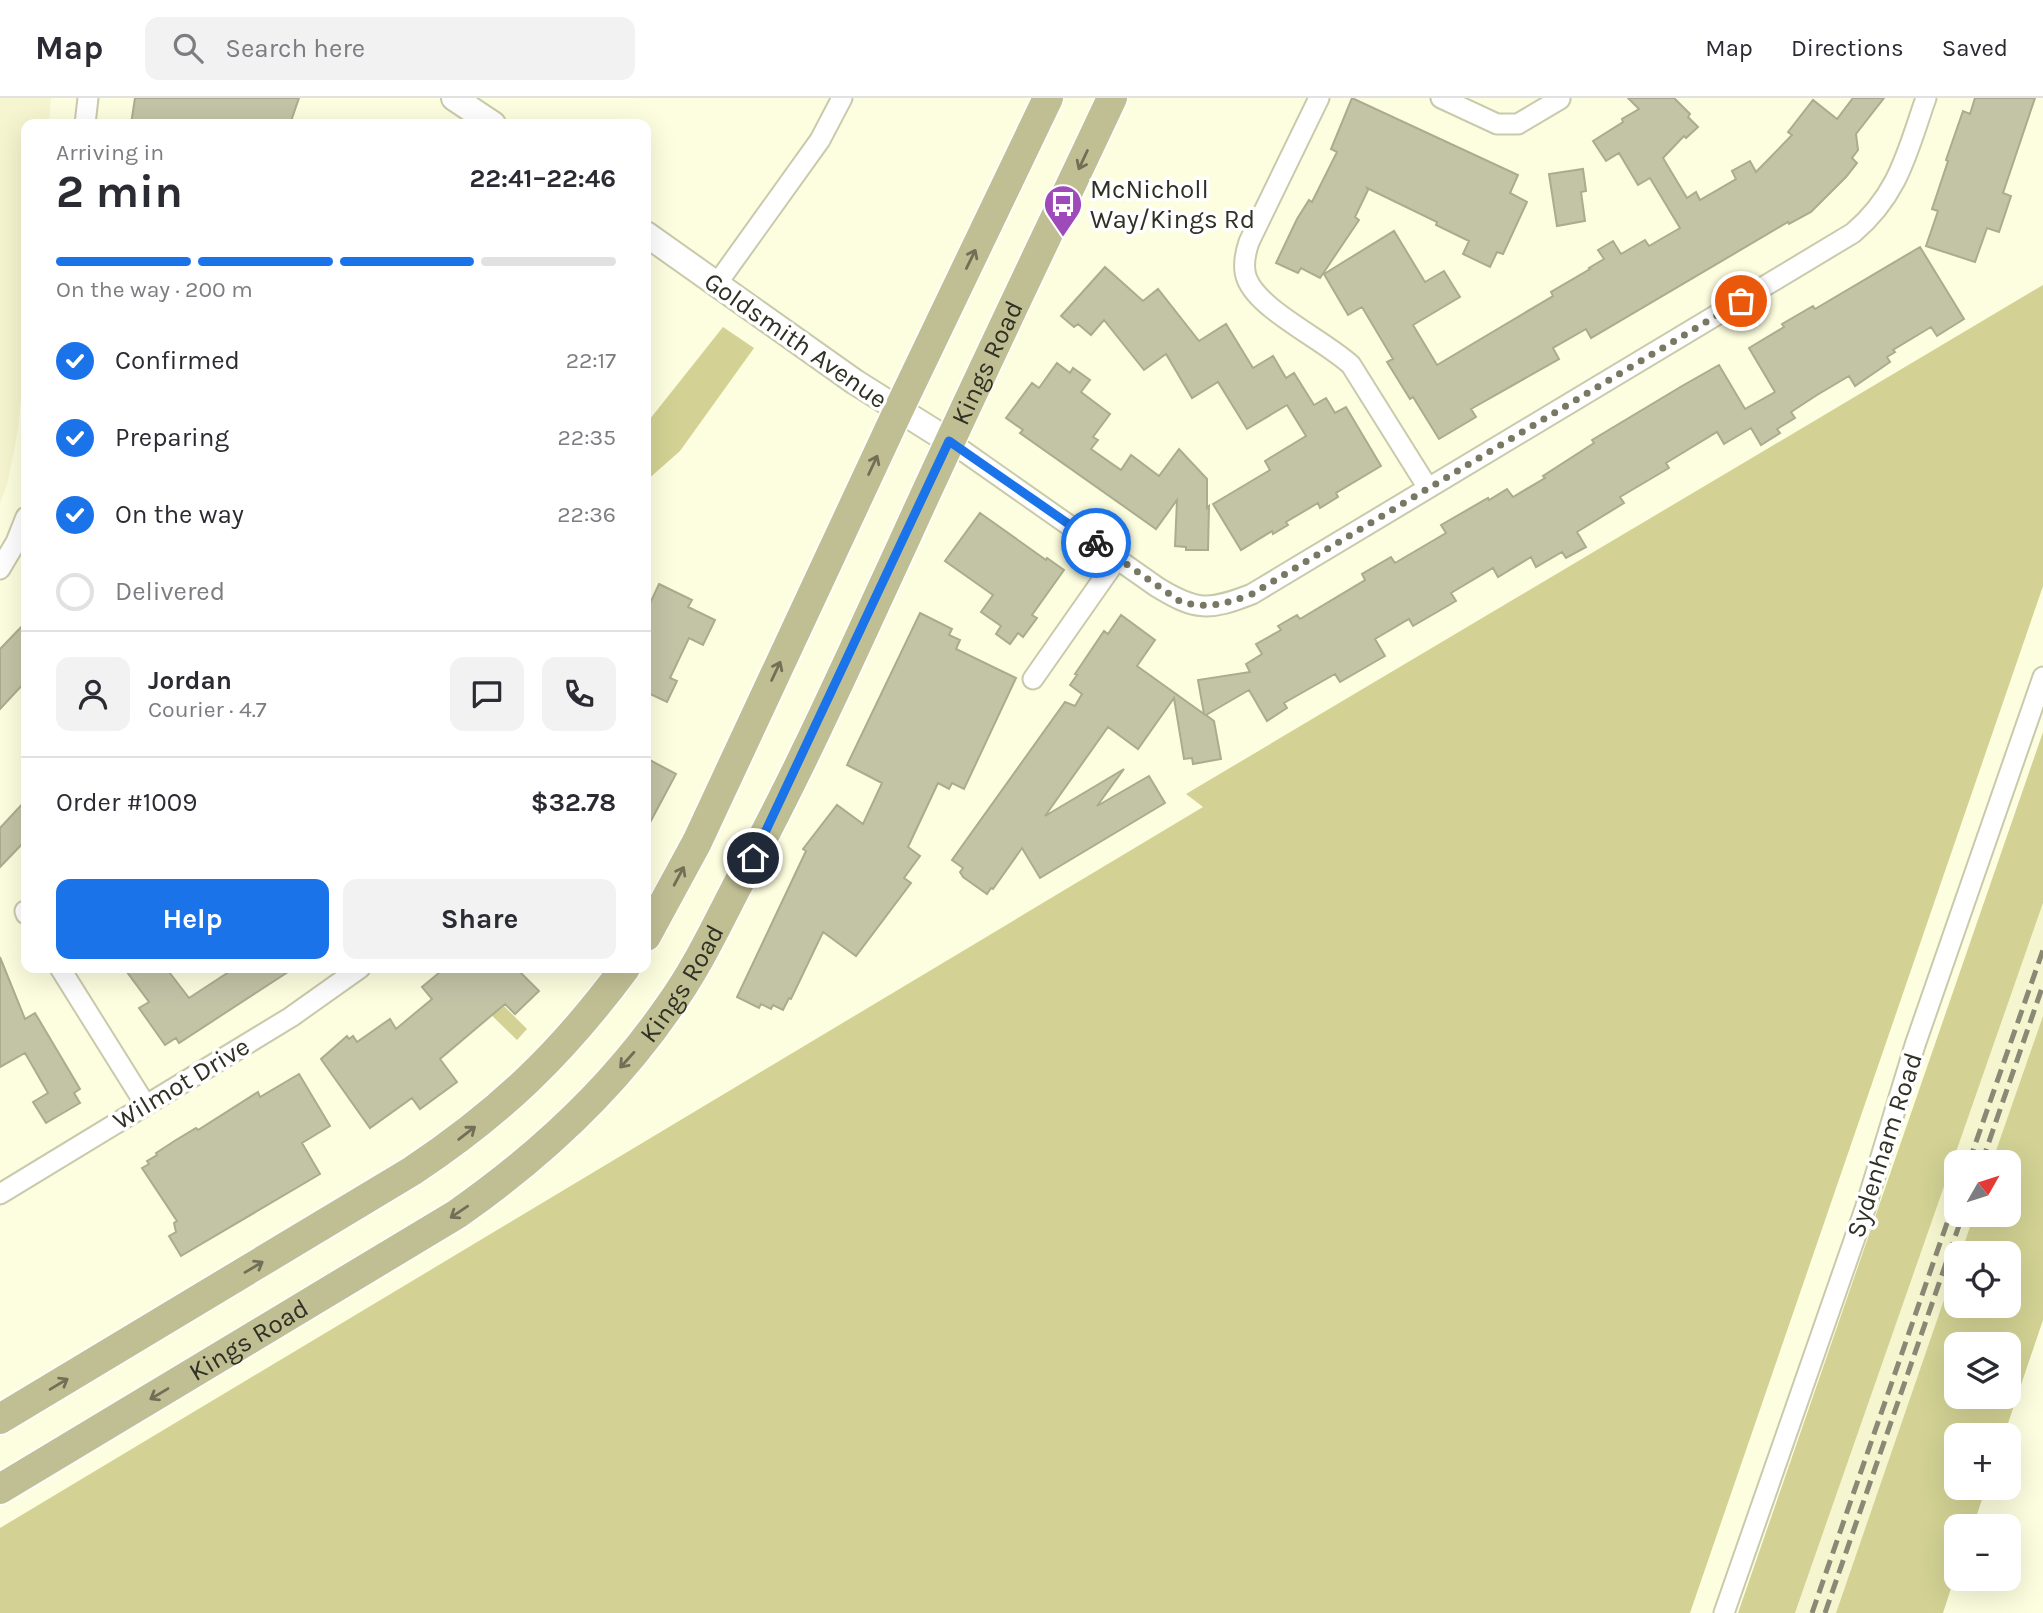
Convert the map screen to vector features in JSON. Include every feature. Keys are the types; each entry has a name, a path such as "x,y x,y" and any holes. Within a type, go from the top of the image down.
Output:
{"main road":[{"name":"Kings Road","path":"651,927 697,842 898,411 1048,98"},
{"name":"Kings Road","path":"0,1489 457,1214 500,1183 537,1151 642,1043 669,1008 710,939 762,841 1112,98"},
{"name":"Kings Road","path":"0,1419 390,1185 450,1146 511,1097 540,1068 593,1011 621,973"}],"street":[{"path":"86,119 88,98"},
{"path":"454,98 486,119"},
{"path":"716,285 820,140 842,98"},
{"path":"1319,98 1249,242 1245,256 1247,279 1253,290 1269,306 1338,352 1351,365 1428,488"},
{"path":"1441,98 1497,124 1518,124 1560,99"},
{"path":"949,441 1181,602 1215,607 1252,594 1853,233 1873,216 1891,192 1902,169 1926,98"},
{"name":"Goldsmith Avenue","path":"651,238 898,411 949,441"},
{"path":"0,569 21,545"},
{"path":"1033,679 1117,559"},
{"name":"Sydenham Road","path":"1724,1613 1865,1209 1915,1045 2043,677"},
{"path":"63,973 145,1104"},
{"name":"Wilmot Drive","path":"0,1194 291,1017 353,973"}],"shaded area":[{"path":"0,98 51,98 49,119 21,119 21,398 18,430 7,485 0,503"},
{"path":"2043,285 2043,586 1690,1613 0,1613 0,1528 1203,807 1186,794"},
{"path":"723,327 754,348 680,451 651,477 651,418"},
{"path":"2043,732 2043,903 1957,1150 1944,1150 1944,1186 1795,1613 1738,1613"},
{"path":"2043,903 2043,1016 1996,1150 1957,1150"},
{"path":"448,973 471,973 527,1029 517,1040"},
{"path":"2043,1016 2043,1320 2021,1385 2021,1332 1944,1332 1944,1409 2013,1409 2008,1423 1944,1423 1944,1500 1982,1500 1977,1514 1944,1514 1944,1591 1950,1591 1943,1613 1836,1613 1944,1300 1944,1318 2021,1318 2021,1241 1965,1241 1970,1227 2021,1227 2021,1150 1996,1150"},
{"path":"1944,1186 1944,1227 1970,1227 1965,1241 1944,1241 1944,1300 1836,1613 1795,1613"}],"building":[{"path":"135,98 299,98 292,119 132,119"},
{"path":"1352,98 1518,175 1510,193 1527,202 1503,254 1497,252 1490,267 1463,254 1469,241 1436,225 1437,222 1367,188 1355,217 1359,220 1320,278 1301,268 1298,273 1276,263 1297,219 1309,200 1312,202 1337,152 1331,149"},
{"path":"1628,98 1674,98 1690,114 1688,117 1698,127 1686,138 1684,136 1663,158 1687,198 1696,192 1700,200 1736,179 1732,171 1750,161 1756,172 1792,135 1788,132 1813,100 1837,119 1853,98 1884,98 1856,134 1858,150 1852,158 1857,163 1811,212 1789,224 1788,222 1591,338 1586,329 1553,348 1559,359 1471,409 1476,417 1439,439 1387,362 1393,359 1362,307 1348,315 1324,274 1394,231 1425,282 1444,271 1460,297 1413,325 1437,365 1553,296 1551,292 1604,259 1598,250 1613,241 1621,254 1645,240 1649,246 1680,228 1650,178 1638,185 1619,153 1606,161 1593,141 1639,109"},
{"path":"1975,98 2035,98 2003,193 2011,196 1999,232 1987,228 1975,262 1926,246 1938,211 1932,209 1948,161 1946,160 1963,111 1970,114"},
{"path":"1583,169 1586,191 1581,192 1585,221 1557,226 1549,174"},
{"path":"1920,247 1964,319 1937,336 1931,327 1893,350 1895,352 1887,357 1890,362 1855,386 1849,376 1817,395 1791,412 1795,418 1777,429 1780,433 1761,445 1751,428 1724,444 1717,432 1666,463 1669,468 1620,497 1624,503 1577,532 1586,547 1566,558 1562,552 1536,567 1531,557 1498,577 1493,568 1451,593 1456,601 1413,626 1409,619 1375,639 1385,656 1340,682 1335,674 1284,703 1287,708 1267,721 1249,690 1206,715 1214,721 1221,759 1193,764 1192,758 1184,759 1174,698 1138,749 1108,727 1045,816 1124,769 1097,806 1149,776 1165,803 1040,878 1022,848 987,894 963,877 960,872 963,868 952,860 1065,702 1075,706 1082,694 1070,685 1077,675 1075,674 1104,631 1108,634 1121,615 1155,640 1137,666 1204,714 1198,680 1250,672 1246,664 1262,654 1256,644 1281,630 1278,626 1297,615 1300,619 1365,580 1362,574 1391,557 1395,563 1446,533 1441,525 1488,498 1489,500 1507,489 1513,497 1594,443 1592,440 1719,365 1745,409 1775,392 1749,348 1784,327 1782,324 1813,306 1815,309"},
{"path":"1105,267 1143,301 1158,289 1199,341 1226,324 1253,368 1273,356 1286,378 1294,373 1314,405 1326,398 1335,413 1346,407 1381,466 1336,493 1338,497 1320,508 1318,503 1286,522 1288,525 1273,534 1272,531 1241,550 1213,504 1270,470 1265,461 1306,436 1287,405 1247,429 1218,382 1192,398 1166,354 1144,370 1104,320 1091,335 1078,324 1074,327 1061,316"},
{"path":"1057,363 1070,373 1073,368 1090,380 1081,392 1110,414 1093,437 1098,440 1091,449 1121,470 1131,455 1159,476 1179,449 1207,479 1208,550 1186,550 1186,547 1175,546 1177,500 1156,529 1020,433 1023,430 1006,418 1032,383 1039,388"},
{"path":"980,513 1064,570 1032,615 1037,618 1023,637 1018,633 1010,644 996,634 1001,626 981,612 993,595 945,561"},
{"path":"659,584 692,600 688,607 715,620 703,645 689,638 670,678 677,681 667,702 651,694 651,601"},
{"path":"920,613 952,629 949,635 960,640 956,649 1016,678 964,789 952,783 949,789 938,783 908,847 920,856 904,878 911,883 856,956 823,932 783,1010 773,1005 771,1009 761,1004 759,1008 737,997 806,851 803,849 837,805 863,824 882,783 847,765"},
{"path":"21,627 21,686 0,709 0,649"},
{"path":"651,761 676,774 651,821"},
{"path":"21,805 21,845 0,867 0,828"},
{"path":"0,957 25,1019 35,1013 80,1089 74,1093 80,1103 46,1123 33,1102 48,1093 25,1053 0,1067"},
{"path":"128,973 170,973 189,998 227,973 286,973 179,1043 176,1038 165,1045 139,1008 149,1002"},
{"path":"439,973 521,973 539,991 515,1014 505,1004 440,1059 457,1082 420,1109 412,1098 370,1128 321,1059 347,1036 349,1039 353,1036 357,1042 390,1019 396,1029 432,999 422,987"},
{"path":"299,1074 330,1126 302,1143 320,1174 181,1256 169,1236 176,1232 174,1223 177,1221 142,1168 149,1164 147,1161 157,1155 156,1153 196,1128 198,1130 258,1092 260,1097"}],"railway":[{"path":"1973,1150 2043,950"},
{"path":"1986,1150 2043,985"},
{"path":"1812,1613 1946,1227"},
{"path":"1825,1613 1959,1227"}],"way so far":[{"path":"1096,543 1181,602 1215,607 1232,602 1252,594 1741,301"}],"place":[{"name":"McNicholl Way/Kings Rd","path":"1063,238"}],"route":[{"path":"753,858 949,441 1096,543"}]}
